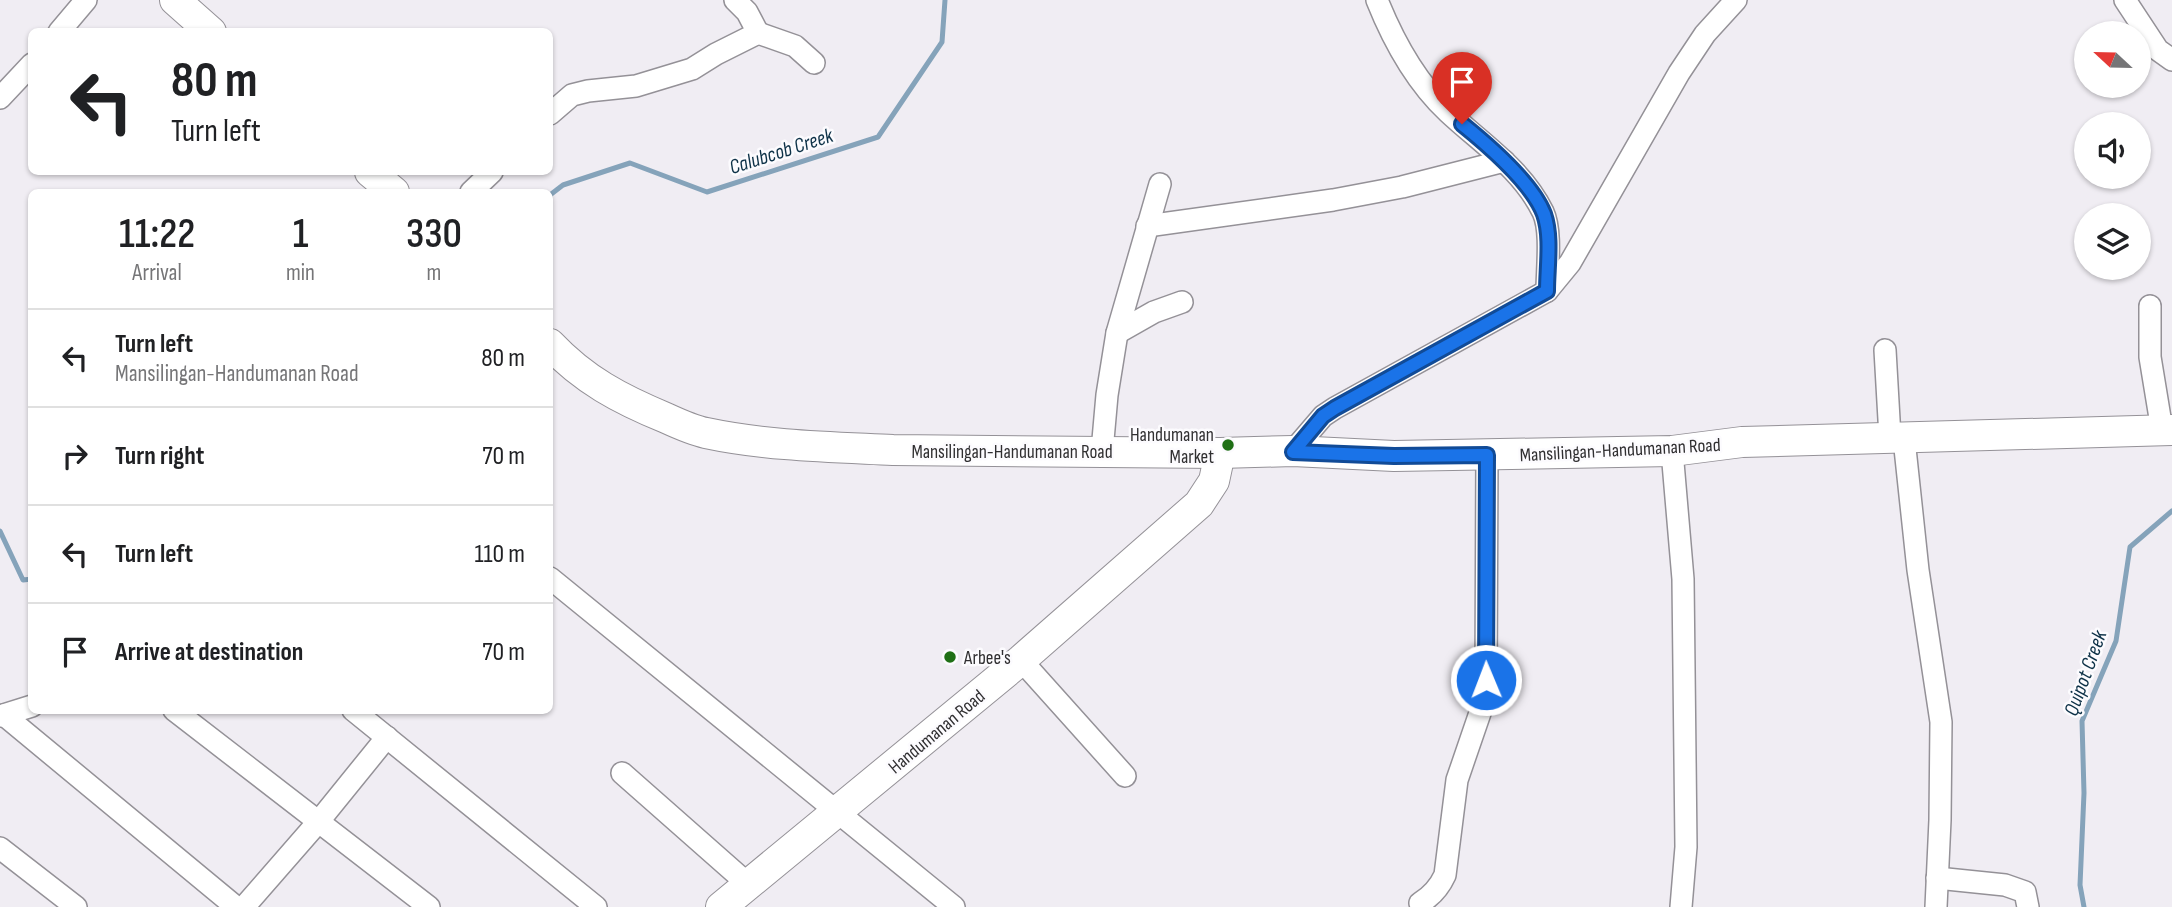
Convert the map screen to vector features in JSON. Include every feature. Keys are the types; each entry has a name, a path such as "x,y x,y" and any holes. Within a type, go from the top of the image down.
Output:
{"street":[{"path":"62,28 86,0"},
{"path":"735,0 747,12 758,33 795,46 814,63"},
{"path":"1377,0 1402,54 1413,69 1446,110 1504,161 1544,214 1548,239 1547,291"},
{"path":"1293,452 1323,416 1335,408 1547,291 1570,263 1679,73 1705,34 1736,0"},
{"path":"2125,0 2158,50 2172,60"},
{"path":"180,2 207,28"},
{"path":"553,111 572,95 636,86 692,69 758,33"},
{"path":"0,98 28,68"},
{"path":"1147,226 1334,200 1402,187 1504,161"},
{"path":"374,175 390,189"},
{"path":"474,189 489,175"},
{"path":"1102,452 1116,332 1160,184"},
{"path":"1116,332 1182,302"},
{"path":"2150,306 2150,357 2167,430"},
{"name":"Mansilingan-Handumanan Road","path":"553,347 570,365 622,400 704,433 780,443 893,450 1487,455 1672,451 1742,442 2167,430"},
{"path":"1885,350 1941,722 1936,907"},
{"path":"1672,451 1683,579 1686,846 1681,907"},
{"name":"Handumanan Road","path":"740,898 837,813 1021,660 1199,504 1214,481 1220,453"},
{"path":"1417,906 1430,897 1445,875 1457,780 1480,710 1486,680 1487,455"},
{"path":"553,580 954,907"},
{"path":"1021,660 1125,776"},
{"path":"2,716 28,707"},
{"path":"179,714 429,907"},
{"path":"358,714 596,907"},
{"path":"2,716 236,907"},
{"path":"244,907 387,737"},
{"path":"622,773 740,898"},
{"path":"0,848 76,907"},
{"path":"1937,878 2005,885 2025,892 2028,907"}],"waterway":[{"name":"Calubcob Creek","path":"553,193 563,185 630,163 707,192 878,137 942,42 945,0"},
{"name":"Quipot Creek","path":"2084,907 2080,885 2084,793 2082,721 2116,641 2130,547 2172,511"},
{"name":"Calubcob Creek","path":"0,531 23,580 28,579"}],"place":[{"name":"Handumanan Market","path":"1228,445"},
{"name":"Arbee's","path":"950,657"}],"route":[{"path":"1462,124 1504,161 1544,214 1548,239 1547,291 1335,408 1323,416 1293,452 1394,456 1487,455 1486,680"}]}
